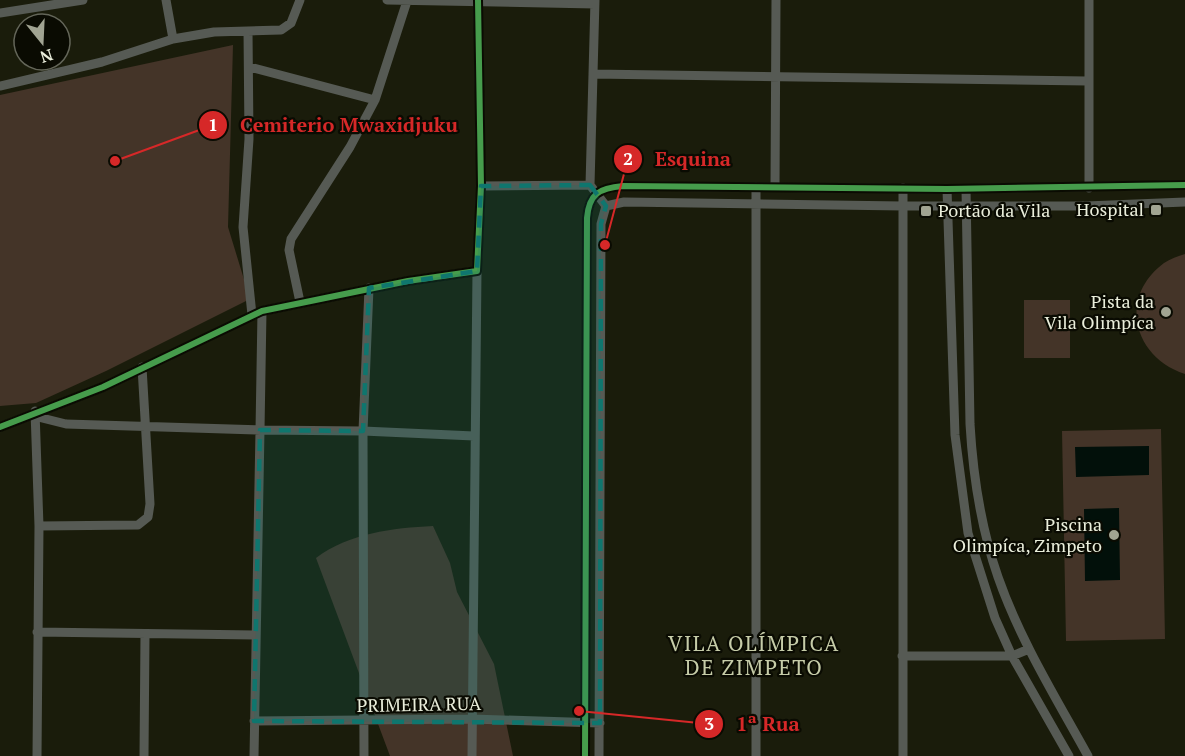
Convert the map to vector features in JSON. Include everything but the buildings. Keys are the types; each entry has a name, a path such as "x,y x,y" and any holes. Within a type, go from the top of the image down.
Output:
{"street":[{"path":"0,13 82,0"},
{"path":"166,0 173,39"},
{"path":"0,86 102,62 173,39 214,32 287,28 300,0"},
{"path":"387,0 595,2 593,189 587,218 585,756"},
{"path":"775,187 776,0"},
{"path":"1089,0 1089,188"},
{"path":"300,302 289,250 291,239 350,147 375,100 407,1"},
{"path":"472,756 474,435 481,186 478,2"},
{"path":"248,31 249,139 243,227 252,315"},
{"path":"250,67 375,100"},
{"path":"593,74 1088,81"},
{"path":"481,186 593,189 623,186 966,189 1185,185"},
{"path":"756,187 756,756"},
{"path":"903,188 903,756"},
{"path":"593,189 606,206"},
{"path":"947,189 959,476 968,534 982,584 1012,656 1070,756"},
{"path":"966,189 972,463 987,539 998,577 1029,649 1088,756"},
{"path":"599,756 601,235 603,211 606,206 624,202 757,205 1086,206 1185,202"},
{"path":"0,427 104,387 262,311 369,288 477,271"},
{"path":"364,756 363,431 369,288"},
{"path":"254,756 262,311"},
{"path":"39,525 138,525 148,517 150,504 147,428 142,367"},
{"path":"34,413 66,424 147,428 474,435"},
{"path":"34,413 39,525 37,756"},
{"path":"37,632 255,635"},
{"path":"144,756 145,634"},
{"path":"902,656 1012,656 1029,649"},
{"name":"PRIMEIRA RUA","path":"254,721 364,722 472,719 600,723"}],"highlighted area":[{"path":"590,185 606,206 601,224 600,723 254,721 260,430 363,431 369,288 477,271 481,186"}],"shaded area":[{"path":"233,45 228,227 250,299 106,371 36,403 0,406 0,95"},
{"name":"Pista da Vila Olimpíca","path":"1185,254 1185,374 1167,366 1153,354 1143,340 1138,325 1137,309 1141,292 1150,277 1164,263"},
{"path":"1024,300 1070,300 1070,358 1024,358"},
{"name":"Piscina Olimpíca, Zimpeto","path":"1161,429 1165,639 1066,641 1062,431"},
{"path":"1149,446 1149,475 1076,477 1075,447"},
{"path":"1119,508 1120,580 1085,581 1084,509"},
{"path":"433,526 450,563 457,592 494,664 513,756 390,756 316,558 357,537 387,530"}],"cycle path":[{"path":"0,427 103,387 262,311 408,281 477,271 481,186 478,0"},
{"path":"585,756 587,218 590,203 597,194 608,188 623,186 947,189 1185,185"}],"place":[{"name":"Cemiterio Mwaxidjuku","path":"115,161"},
{"name":"Hospital","path":"1156,210"},
{"name":"Portão da Vila","path":"926,211"},
{"name":"Esquina","path":"605,245"},
{"name":"Pista da Vila Olimpíca","path":"1166,312"},
{"name":"Piscina Olimpíca, Zimpeto","path":"1114,535"},
{"name":"1ª Rua","path":"579,711"}],"district":[{"name":"VILA OLÍMPICA DE ZIMPETO","path":"754,656"}]}
